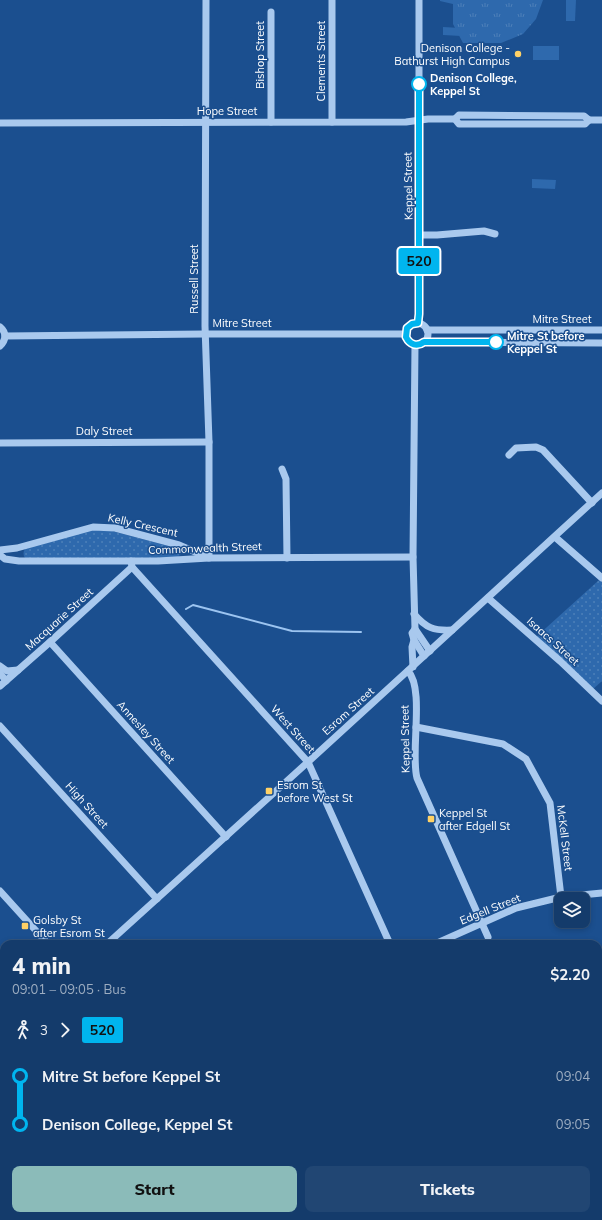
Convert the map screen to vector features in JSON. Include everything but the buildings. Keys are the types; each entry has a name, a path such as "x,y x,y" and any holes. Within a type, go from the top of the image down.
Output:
{"street":[{"name":"Russell Street","path":"206,0 205,334 209,558"},
{"name":"Clements Street","path":"332,0 332,122"},
{"name":"Keppel Street","path":"418,323 420,235 419,0"},
{"name":"Bishop Street","path":"271,12 271,122"},
{"name":"Hope Street","path":"0,123 419,121 428,119 455,119 459,115 584,116 589,120 602,120"},
{"path":"420,235 484,231 495,234"},
{"path":"418,323 427,330 427,337 420,345 415,345 407,340 406,334 409,326 418,323"},
{"path":"0,327 5,336 3,343 0,346"},
{"name":"Mitre Street","path":"427,330 602,330"},
{"name":"Mitre Street","path":"5,336 406,334"},
{"path":"424,342 602,342"},
{"name":"Keppel Street","path":"415,345 413,557 415,629 412,633 414,640 410,669 414,684 416,728 415,769 417,778 488,937"},
{"name":"Daly Street","path":"0,442 208,442"},
{"path":"509,455 516,448 536,447 543,450 592,502"},
{"path":"282,468 286,479 287,558"},
{"name":"Esrom Street","path":"111,940 602,493"},
{"name":"Kelly Crescent","path":"0,550 17,548 93,527 104,526 179,545 209,558"},
{"path":"555,537 602,578"},
{"path":"17,548 19,561"},
{"name":"Commonwealth Street","path":"0,555 5,559 19,561 132,564 209,558 413,557"},
{"name":"Macquarie Street","path":"2,685 50,642 132,564"},
{"name":"West Street","path":"132,564 308,762 388,940"},
{"name":"Isaacs Street","path":"488,598 560,661 602,701"},
{"path":"414,614 424,625 431,628 452,630"},
{"path":"415,629 427,653"},
{"path":"414,640 427,653"},
{"name":"Annesley Street","path":"50,642 226,837"},
{"path":"0,666 7,671 18,670"},
{"path":"0,673 2,685"},
{"name":"High Street","path":"0,726 157,899"},
{"name":"McKell Street","path":"416,728 503,744 526,759 550,803 560,892"},
{"path":"0,891 44,940"},
{"name":"Edgell Street","path":"590,894 602,893"},
{"name":"Edgell Street","path":"444,940 516,908 554,899"}],"green space":[{"path":"440,0 543,0 536,19 523,34 501,43 463,43 453,24 453,4"},
{"path":"566,0 576,0 575,21 566,21"},
{"path":"443,27 461,28 461,36 443,35"},
{"path":"533,46 559,46 559,60 533,60"},
{"path":"532,179 556,180 555,189 532,188"},
{"path":"91,530 112,531 180,549 181,554 177,558 25,558 24,556 25,549"},
{"path":"599,580 602,582 602,681 593,689 536,637"}],"waterway":[{"path":"186,609 193,605 292,631 361,632"}],"bus line":[{"name":"520","path":"419,84 419,314 418,323 412,324 407,328 406,337 407,340 415,345 420,345 424,342 496,342"}],"place":[{"name":"Denison College - Bathurst High Campus","path":"518,54"},
{"name":"Denison College, Keppel St","path":"419,84"},
{"name":"Mitre St before Keppel St","path":"496,342"},
{"name":"Esrom St before West St","path":"269,791"},
{"name":"Keppel St after Edgell St","path":"431,819"},
{"name":"Golsby St after Esrom St","path":"25,926"}]}
